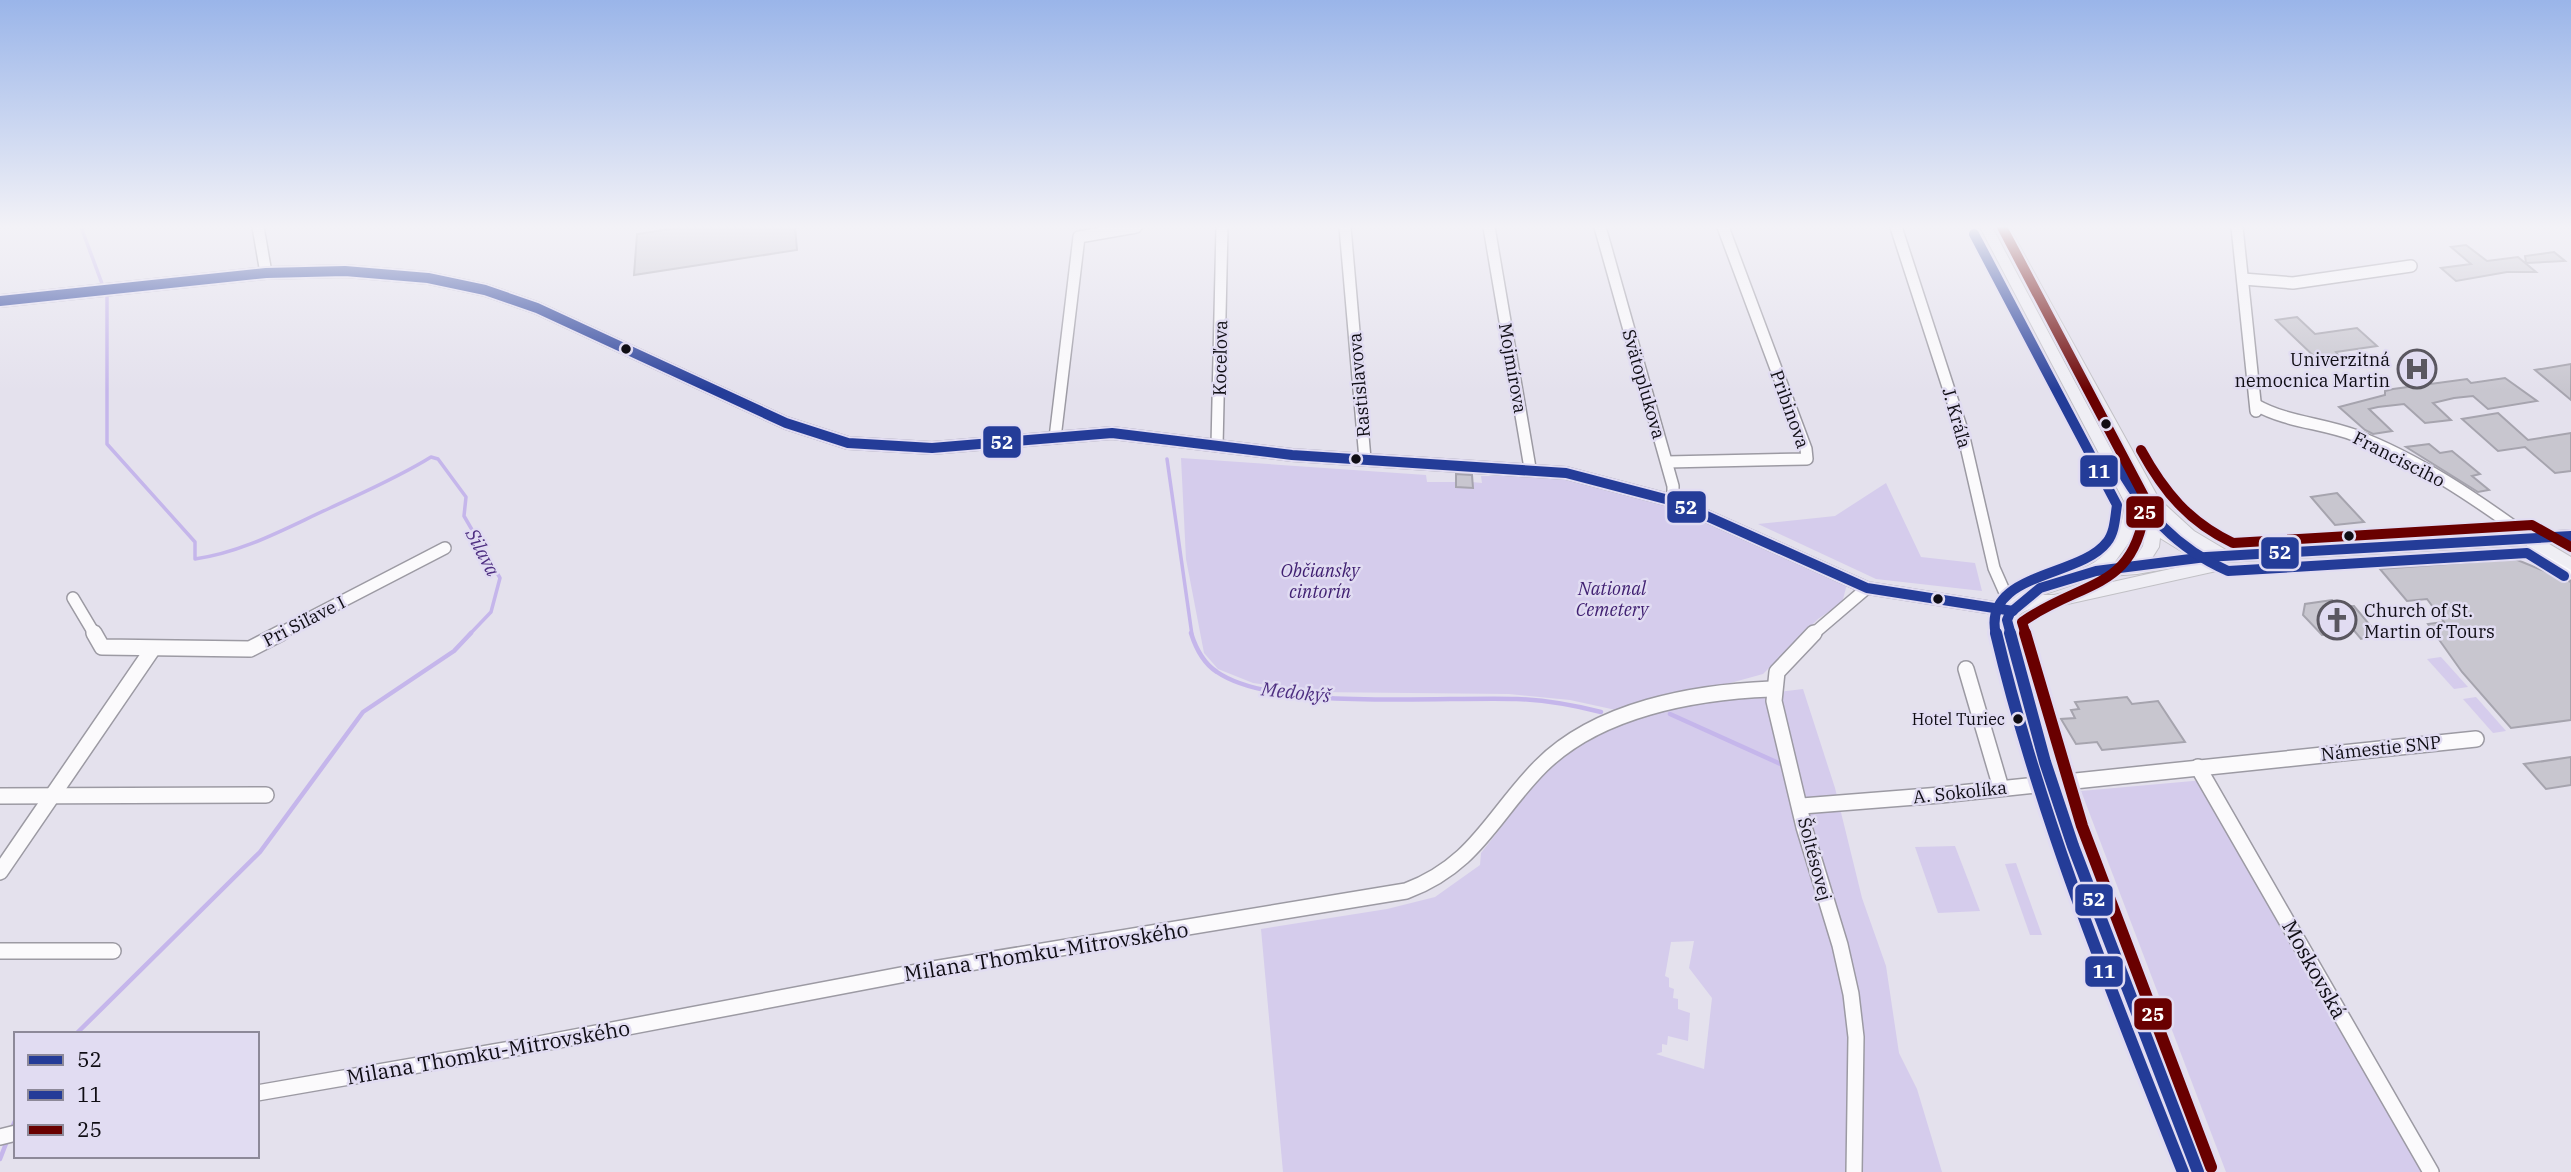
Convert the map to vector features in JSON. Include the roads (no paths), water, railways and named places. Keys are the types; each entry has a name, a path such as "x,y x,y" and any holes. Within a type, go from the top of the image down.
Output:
{"main road":[{"path":"2015,282 2132,503 2156,527 2182,547 2206,557 2228,560"},
{"path":"2033,282 2153,503 2196,540 2228,560"},
{"path":"2096,571 2113,557 2127,536 2132,503"},
{"path":"2113,586 2139,566 2151,547 2156,527 2153,503"},
{"path":"2018,606 2053,601 2228,560 2531,538 2571,564"},
{"path":"2198,1172 2050,782 2007,620 2018,606 2040,588 2096,571 2206,557"}],"street":[{"path":"0,301 178,282"},
{"path":"448,282 516,300 786,423 848,443 932,448 1086,433 1137,435 1217,446 1365,460 1530,468 1584,476 1673,501 1867,588 1893,594 2018,606"},
{"path":"1055,438 1074,282"},
{"name":"Koceľova","path":"1217,446 1221,282"},
{"name":"Rastislavova","path":"1350,282 1365,460"},
{"name":"Mojmírova","path":"1498,282 1530,468"},
{"name":"Svätoplukova","path":"1616,282 1667,462 1673,485 1673,501"},
{"name":"Pribinova","path":"1667,462 1807,459 1806,449 1743,282"},
{"name":"J. Kráľa","path":"1914,282 1963,433 1994,568 2018,606"},
{"name":"Francisciho","path":"2243,282 2256,408 2353,434 2384,448 2451,486 2531,538 2534,550 2571,575"},
{"path":"2277,282 2303,282"},
{"path":"2531,538 2571,536"},
{"name":"Pri Siľave I","path":"73,597 102,647 152,650 250,649 445,548"},
{"path":"1771,689 1782,666 1834,615 1867,588"},
{"path":"0,872 152,650"},
{"path":"1966,669 1993,769 2001,788"},
{"name":"Šoltésovej","path":"1771,689 1802,806 1804,827 1842,956 1854,1015 1857,1058 1854,1172"},
{"name":"Milana Thomku-Mitrovského","path":"259,1093 527,1046 927,970 1406,891 1429,883 1458,865 1497,823 1542,766 1567,744 1587,733 1670,705 1723,694 1771,689"},
{"name":"Námestie SNP","path":"2286,758 2476,739"},
{"name":"A. Sokolíka","path":"1802,806 2286,758"},
{"name":"Moskovská","path":"2198,766 2431,1172"},
{"path":"0,796 266,795"},
{"path":"0,951 113,951"}],"waterway":[{"name":"Silava","path":"101,282 107,297 107,444 195,542 195,559 231,551 264,538 381,484 431,457 438,459 466,497 464,516 500,578 491,612 469,635"},
{"name":"Medokýš","path":"1167,459 1192,635"},
{"name":"Silava","path":"78,1032 260,852 363,712 454,651 471,633"},
{"name":"Medokýš","path":"1191,633 1201,655 1217,672 1244,685 1278,693 1362,699 1528,700 1601,712"},
{"name":"Medokýš","path":"1670,714 1785,766"},
{"name":"Silava","path":"11,1130 14,1123"},
{"name":"Silava","path":"0,1159 7,1141"}],"place":[{"name":"Univerzitná nemocnica Martin","path":"2417,369"},
{"name":"Church of St. Martin of Tours","path":"2337,620"},
{"name":"Hotel Turiec","path":"2018,719"}],"park label":[{"name":"Občiansky cintorín","path":"1320,580"},
{"name":"National Cemetery","path":"1612,598"}]}
